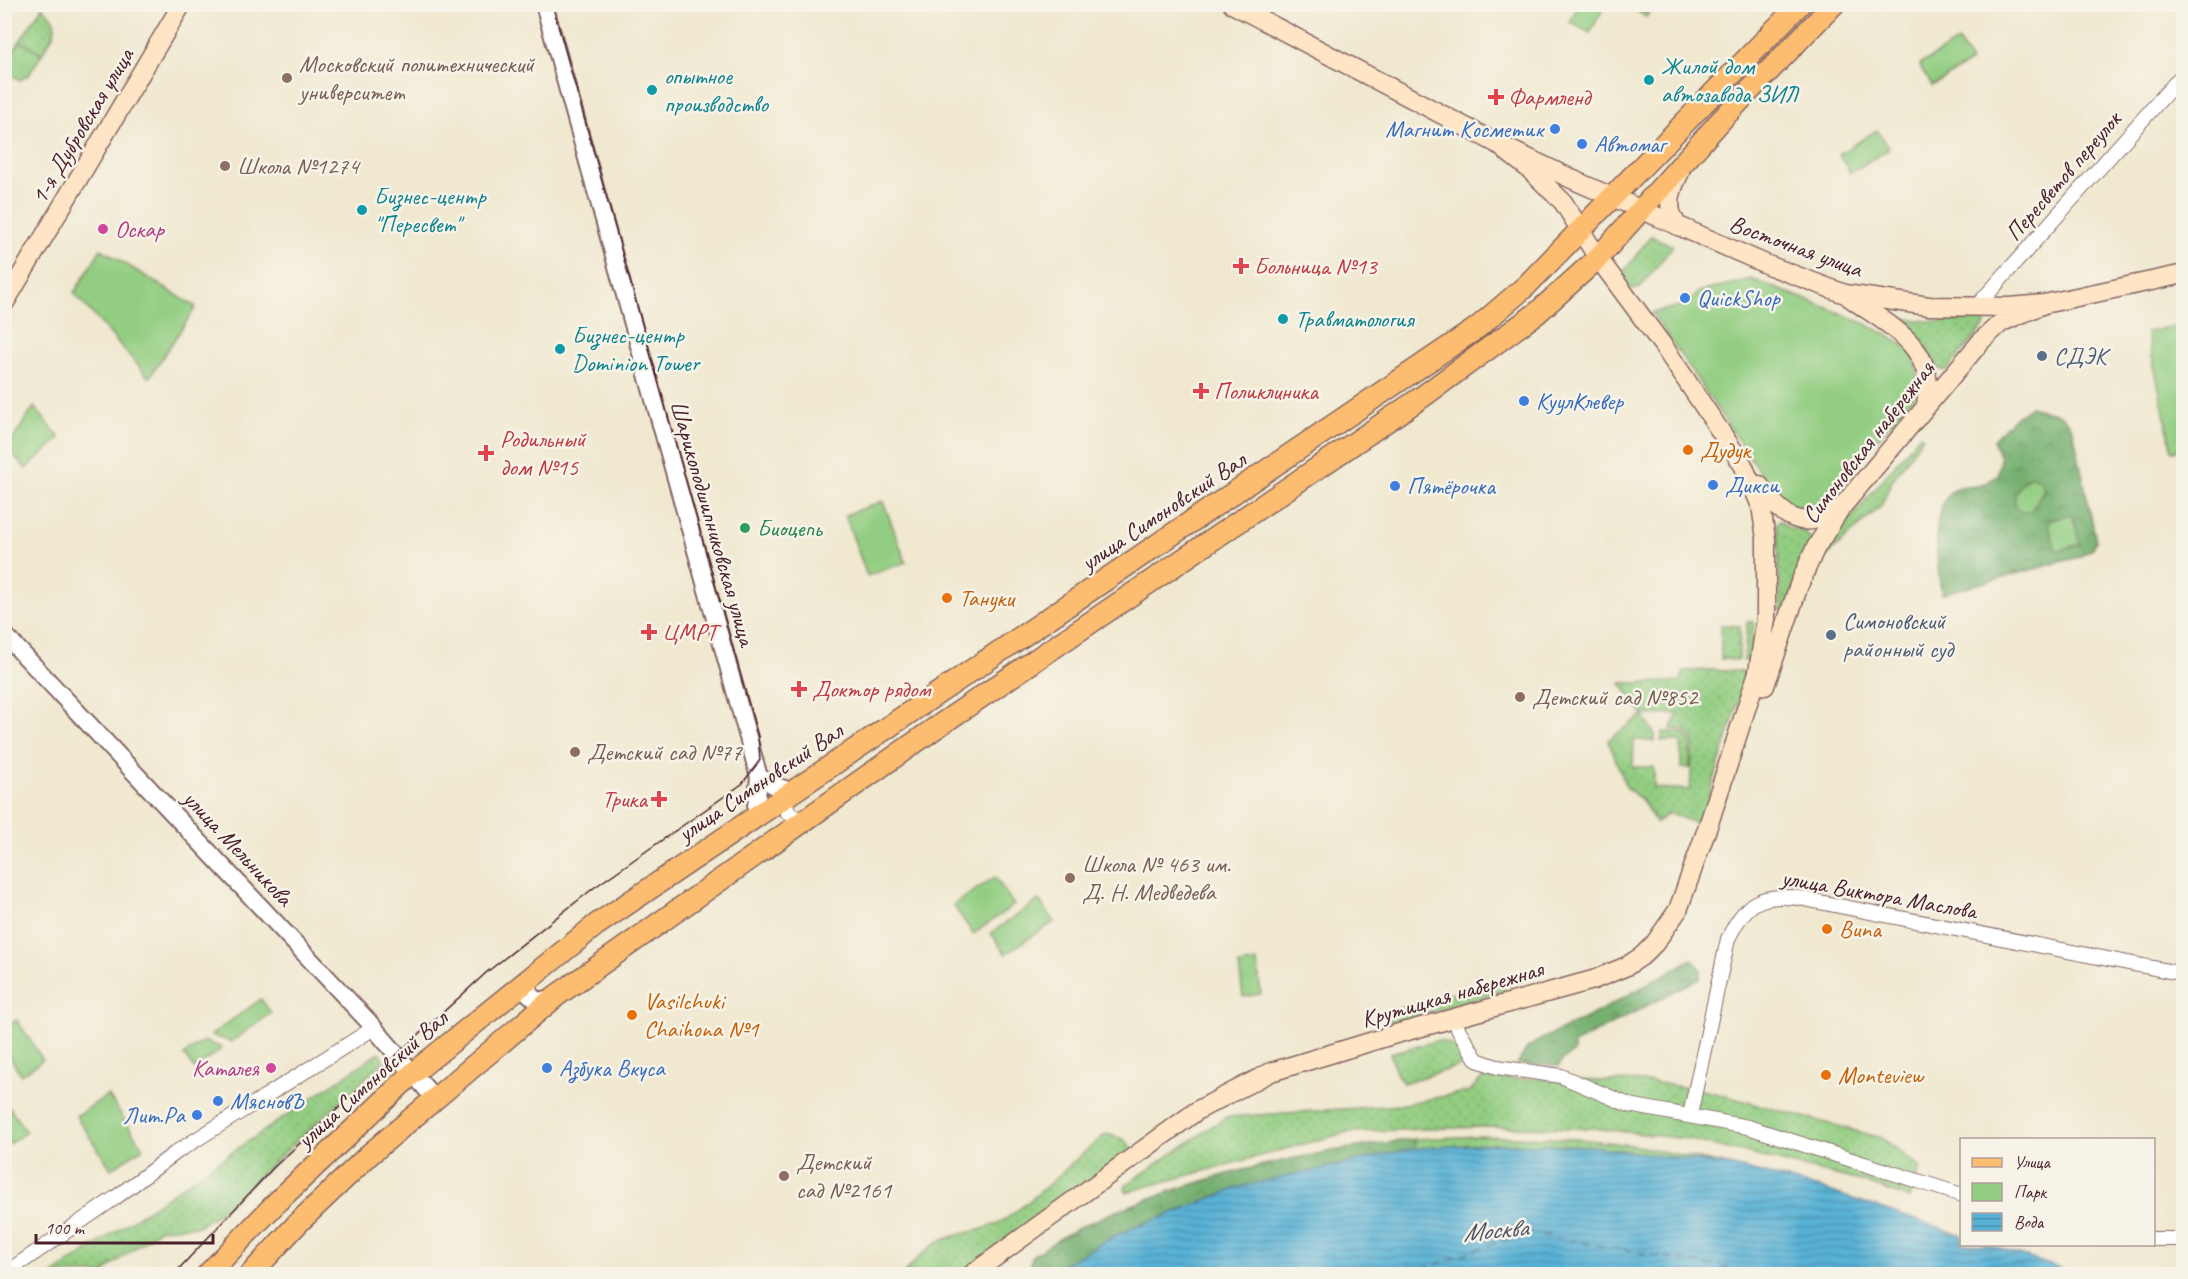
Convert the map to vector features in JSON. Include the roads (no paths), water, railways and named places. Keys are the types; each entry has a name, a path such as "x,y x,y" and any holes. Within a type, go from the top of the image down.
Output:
{"main road":[{"name":"1-я Дубровская улица","path":"4,304 182,4"},
{"path":"1232,4 1496,143 1551,188 1598,258 1664,347 1743,465 1776,508 1788,517 1803,521 1816,520 1840,509"},
{"name":"улица Симоновский Вал","path":"208,1275 278,1201 412,1074 596,925 794,792 940,690 1426,365 1477,328 1520,291 1800,4"},
{"name":"улица Симоновский Вал","path":"251,1275 299,1222 434,1098 553,998 956,714 1422,397 1537,313 1598,258 1722,118 1834,4"},
{"name":"Восточная улица","path":"1496,143 1768,265 1845,294 1929,306 1976,308 2044,304 2184,274"},
{"path":"1678,226 1669,202 1671,190 1686,159"},
{"path":"1845,294 1906,338 1917,350 1929,375 1926,405"},
{"name":"Восточная улица","path":"2002,322 2044,304"},
{"name":"Симоновская набережная","path":"1769,675 1810,558 1840,509 1982,340 2002,322"},
{"name":"Крутицкая набережная","path":"990,1275 1238,1095 1275,1078 1593,980 1627,966 1655,943 1678,910 1758,672 1766,619 1765,523 1761,506 1743,465"},
{"name":"Крутицкая набережная","path":"972,1275 1198,1110 1271,1072 1396,1034 1456,1024 1600,988 1632,975 1664,948 1686,916 1700,884 1769,675"}],"street":[{"name":"Шарикоподшипниковская улица","path":"544,4 759,777"},
{"name":"Пересветов переулок","path":"1976,308 2184,73"},
{"path":"1520,291 1531,287 1540,290 1544,301 1537,313"},
{"name":"улица Мельникова","path":"4,634 374,1028 434,1098"},
{"path":"940,690 952,687 960,693 963,703 956,714"},
{"path":"755,817 759,777 775,786 794,792 786,801 788,813 797,818 809,816"},
{"name":"улица Виктора Маслова","path":"1690,1115 1728,939 1737,920 1761,898 1777,895 1799,898 2184,974"},
{"path":"533,974 528,982 529,994 537,1001 553,998"},
{"path":"1456,1024 1477,1060 1497,1067 1561,1076 1629,1105 1748,1127 1960,1194"},
{"name":"улица Симоновский Вал","path":"4,1274 115,1198 178,1150 374,1028"},
{"path":"2155,1239 2184,1239"}],"water":[{"name":"Москва","path":"1491,1144 1591,1146 1733,1166 1820,1188 1960,1235 1960,1246 1992,1246 2078,1274 1046,1274 1118,1234 1240,1187 1415,1148"}],"tram line":[{"path":"174,1274 274,1167 487,972 595,887 742,784 760,760 758,736 552,4"}],"place":[{"name":"Московский политехнический университет","path":"287,78"},
{"name":"Жилой дом автозавода ЗИЛ","path":"1649,80"},
{"name":"опытное производство","path":"652,90"},
{"name":"Фармленд","path":"1496,97"},
{"name":"Магнит Косметик","path":"1555,129"},
{"name":"Автомаг","path":"1582,144"},
{"name":"Школа №1274","path":"225,166"},
{"name":"Бизнес-центр \"Пересвет\"","path":"362,210"},
{"name":"Оскар","path":"103,229"},
{"name":"Больница №13","path":"1241,266"},
{"name":"QuickShop","path":"1685,298"},
{"name":"Травматология","path":"1283,319"},
{"name":"Бизнес-центр Dominion Tower","path":"560,349"},
{"name":"СДЭК","path":"2042,356"},
{"name":"Поликлиника","path":"1201,391"},
{"name":"КуулКлевер","path":"1524,401"},
{"name":"Дудук","path":"1688,450"},
{"name":"Родильный дом №15","path":"486,453"},
{"name":"Дикси","path":"1713,485"},
{"name":"Пятёрочка","path":"1395,486"},
{"name":"Биоцепь","path":"745,528"},
{"name":"Тануки","path":"947,598"},
{"name":"ЦМРТ","path":"649,632"},
{"name":"Симоновский районный суд","path":"1831,635"},
{"name":"Доктор рядом","path":"799,689"},
{"name":"Детский сад №852","path":"1520,697"},
{"name":"Детский сад №77","path":"575,752"},
{"name":"Трика","path":"659,799"},
{"name":"Школа № 463 им. Д. Н. Медведева","path":"1070,878"},
{"name":"Buna","path":"1827,929"},
{"name":"Vasilchuki Chaihona №1","path":"632,1015"},
{"name":"Каталея","path":"271,1068"},
{"name":"Азбука Вкуса","path":"547,1068"},
{"name":"Monteview","path":"1826,1075"},
{"name":"МясновЪ","path":"218,1101"},
{"name":"Лит.Рa","path":"197,1115"},
{"name":"Детский сад №2161","path":"784,1176"}]}
